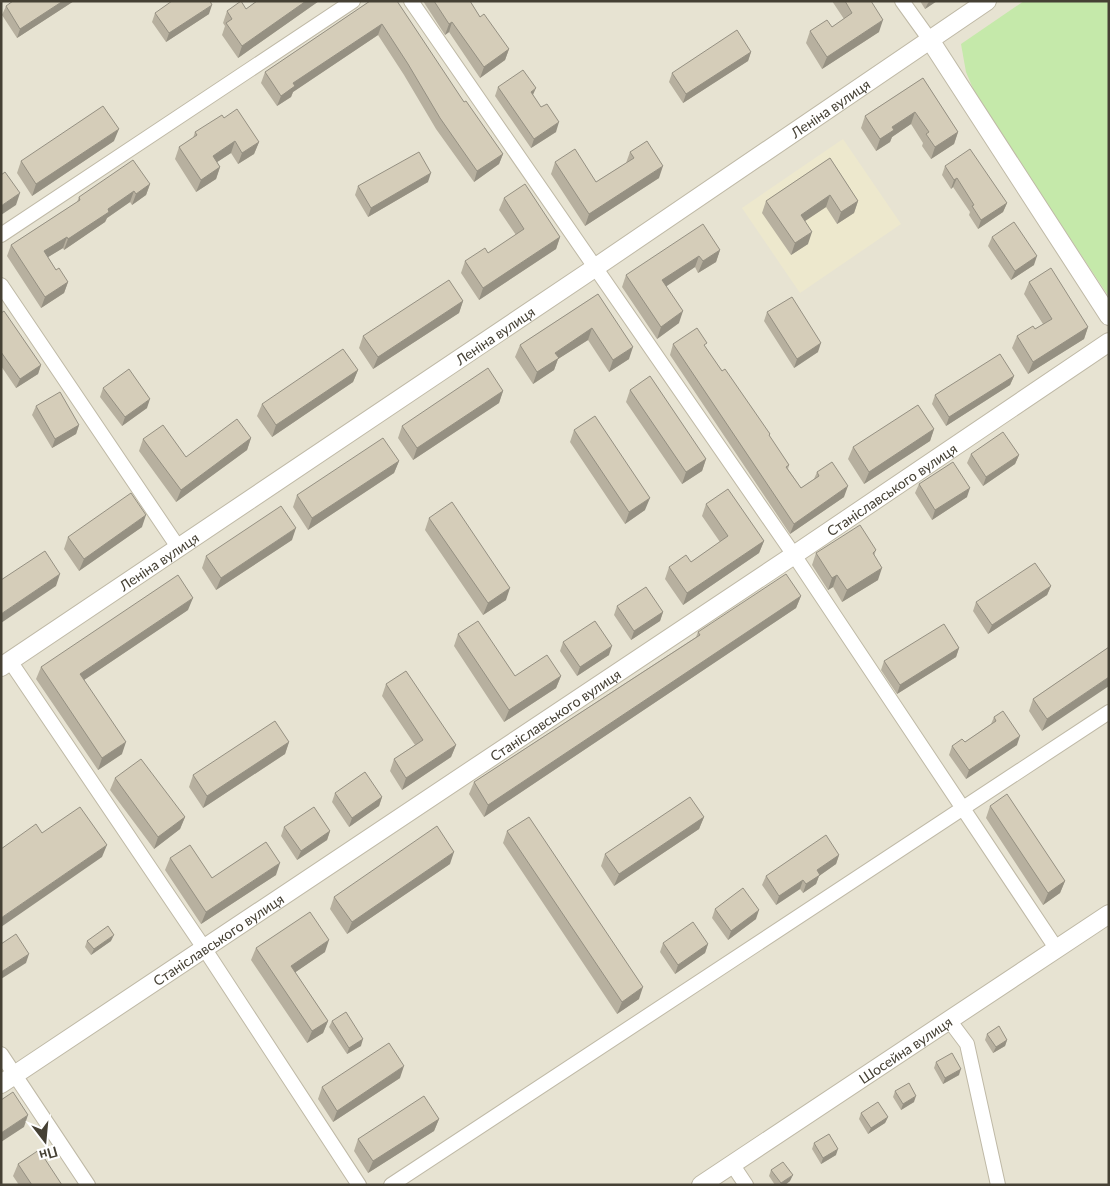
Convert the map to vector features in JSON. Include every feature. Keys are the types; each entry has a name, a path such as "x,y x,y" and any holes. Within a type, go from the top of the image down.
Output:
{"street":[{"path":"1,235 353,1"},
{"path":"411,1 794,555 1056,948"},
{"path":"902,1 930,40 1109,316"},
{"name":"Леніна вулиця","path":"5,664 596,267 987,1"},
{"path":"1,285 178,548"},
{"name":"Станіславського вулиця","path":"8,1079 794,555 1109,342"},
{"path":"5,664 204,948 359,1185"},
{"path":"391,1185 1109,712"},
{"name":"Шосейна вулиця","path":"701,1185 1109,914"},
{"path":"949,1020 968,1044 998,1185"},
{"path":"1,1054 8,1079 88,1185"},
{"path":"732,1164 746,1185"}],"shaded area":[{"path":"1,1 1109,1 1109,1185 1,1185"},
{"path":"843,139 901,224 800,293 742,208"}],"green space":[{"path":"1024,1 1109,1 1109,297 977,98 966,72 961,44"}],"building":[{"path":"13,1 63,1 20,29 6,6"},
{"path":"172,1 210,1 212,5 169,33 155,13"},
{"path":"241,1 246,9 257,1 306,1 242,46 226,23 232,19 227,11"},
{"path":"370,1 397,1 464,102 466,101 503,154 477,171 440,118 382,24 293,83 295,86 281,96 265,72"},
{"path":"434,1 470,1 480,17 484,14 509,49 484,67 452,22 449,24"},
{"path":"845,1 871,1 883,20 827,57 810,31 827,20 832,27 852,13"},
{"path":"737,30 751,52 686,94 672,73"},
{"path":"523,70 536,88 531,92 541,107 547,104 559,122 534,139 498,87"},
{"path":"923,78 958,132 935,147 926,134 929,132 915,112 892,127 894,130 880,139 865,116"},
{"path":"103,106 119,129 36,184 21,161"},
{"path":"237,109 259,142 242,153 235,141 213,156 220,167 201,180 179,147 197,135 195,132 222,115 224,118"},
{"path":"647,141 663,166 589,214 555,162 575,149 596,182 634,158 630,152"},
{"path":"970,149 1007,203 981,220 957,178 954,180 945,166"},
{"path":"419,152 431,173 371,208 358,186"},
{"path":"830,158 858,201 841,212 830,195 801,215 812,232 795,243 766,201"},
{"path":"133,160 150,184 136,194 134,191 108,209 109,212 68,239 67,237 44,251 56,270 59,268 68,282 45,297 11,245 80,200 79,197"},
{"path":"5,172 20,193 1,206 1,175"},
{"path":"525,184 560,237 483,288 465,261 485,248 488,253 524,229 504,198"},
{"path":"1014,222 1037,256 1015,271 992,237"},
{"path":"703,224 720,250 703,261 699,256 662,280 683,311 661,327 626,275"},
{"path":"1051,268 1088,327 1033,362 1017,336 1033,326 1035,329 1052,319 1029,282"},
{"path":"449,280 463,301 378,357 363,336"},
{"path":"598,294 633,347 613,360 592,328 555,353 559,358 537,372 520,345"},
{"path":"792,297 821,343 797,359 767,312"},
{"path":"4,311 41,365 20,379 1,352 1,313"},
{"path":"697,328 707,343 704,345 722,371 725,369 770,434 789,465 786,467 801,488 819,476 817,472 832,462 848,486 794,524 673,344"},
{"path":"343,349 358,370 276,425 262,404"},
{"path":"1000,354 1014,376 949,417 935,395"},
{"path":"488,368 503,391 417,448 402,426"},
{"path":"129,369 150,399 125,417 103,388"},
{"path":"650,376 706,459 686,472 630,390"},
{"path":"60,392 79,425 55,439 36,406"},
{"path":"918,405 934,429 869,472 853,447"},
{"path":"595,416 650,498 629,512 574,430"},
{"path":"237,419 251,438 181,490 143,439 163,425 186,457"},
{"path":"1003,432 1019,455 986,477 971,454"},
{"path":"383,438 399,461 312,518 297,495"},
{"path":"953,462 970,488 935,510 919,484"},
{"path":"728,489 764,541 687,593 669,567 686,555 691,562 728,536 706,504"},
{"path":"131,493 146,515 84,559 68,537"},
{"path":"452,502 510,588 488,603 429,518"},
{"path":"281,506 296,528 221,578 206,556"},
{"path":"860,525 876,550 873,553 882,568 847,590 837,575 832,578 816,553"},
{"path":"45,551 60,574 1,614 1,580"},
{"path":"1035,563 1051,586 992,625 976,602"},
{"path":"786,574 801,596 488,805 474,782 700,635 698,632"},
{"path":"178,575 193,598 80,674 126,742 102,758 41,667"},
{"path":"646,587 663,612 634,631 617,606"},
{"path":"478,621 515,676 547,655 561,676 509,710 458,634"},
{"path":"595,621 612,646 580,667 563,642"},
{"path":"944,624 959,648 900,685 884,661"},
{"path":"1109,647 1109,677 1047,719 1033,699"},
{"path":"406,671 456,745 406,778 394,759 423,740 386,684"},
{"path":"1003,711 1020,736 969,770 952,746 962,739 965,742 996,721 994,717"},
{"path":"275,721 289,742 207,796 193,775"},
{"path":"141,759 185,817 158,837 115,778"},
{"path":"365,772 382,797 352,818 335,793"},
{"path":"1007,794 1065,881 1048,893 990,806"},
{"path":"690,797 704,817 619,874 605,854"},
{"path":"80,807 107,845 1,918 1,849 36,824 42,833"},
{"path":"314,807 330,831 301,851 284,827"},
{"path":"529,817 643,987 622,1002 507,831"},
{"path":"437,826 454,852 352,922 334,897"},
{"path":"826,835 839,855 817,870 820,875 806,884 803,880 779,896 766,876"},
{"path":"266,842 280,863 206,912 170,858 190,845 212,878"},
{"path":"743,888 759,910 731,931 715,909"},
{"path":"310,912 329,940 291,966 328,1021 312,1031 256,948"},
{"path":"693,922 708,944 678,965 663,943"},
{"path":"108,926 114,935 94,949 87,941"},
{"path":"16,934 29,954 1,972 1,944"},
{"path":"346,1012 363,1039 349,1048 332,1021"},
{"path":"999,1026 1007,1040 996,1047 987,1034"},
{"path":"389,1043 404,1066 337,1111 322,1087"},
{"path":"952,1053 961,1069 945,1078 936,1062"},
{"path":"909,1083 916,1096 903,1104 895,1091"},
{"path":"13,1092 28,1115 1,1133 1,1100"},
{"path":"424,1096 439,1119 373,1161 358,1139"},
{"path":"878,1102 888,1117 871,1128 861,1113"},
{"path":"829,1134 838,1149 823,1158 814,1143"},
{"path":"39,1150 62,1185 32,1185 18,1164"},
{"path":"783,1162 793,1175 781,1183 771,1170"}]}
